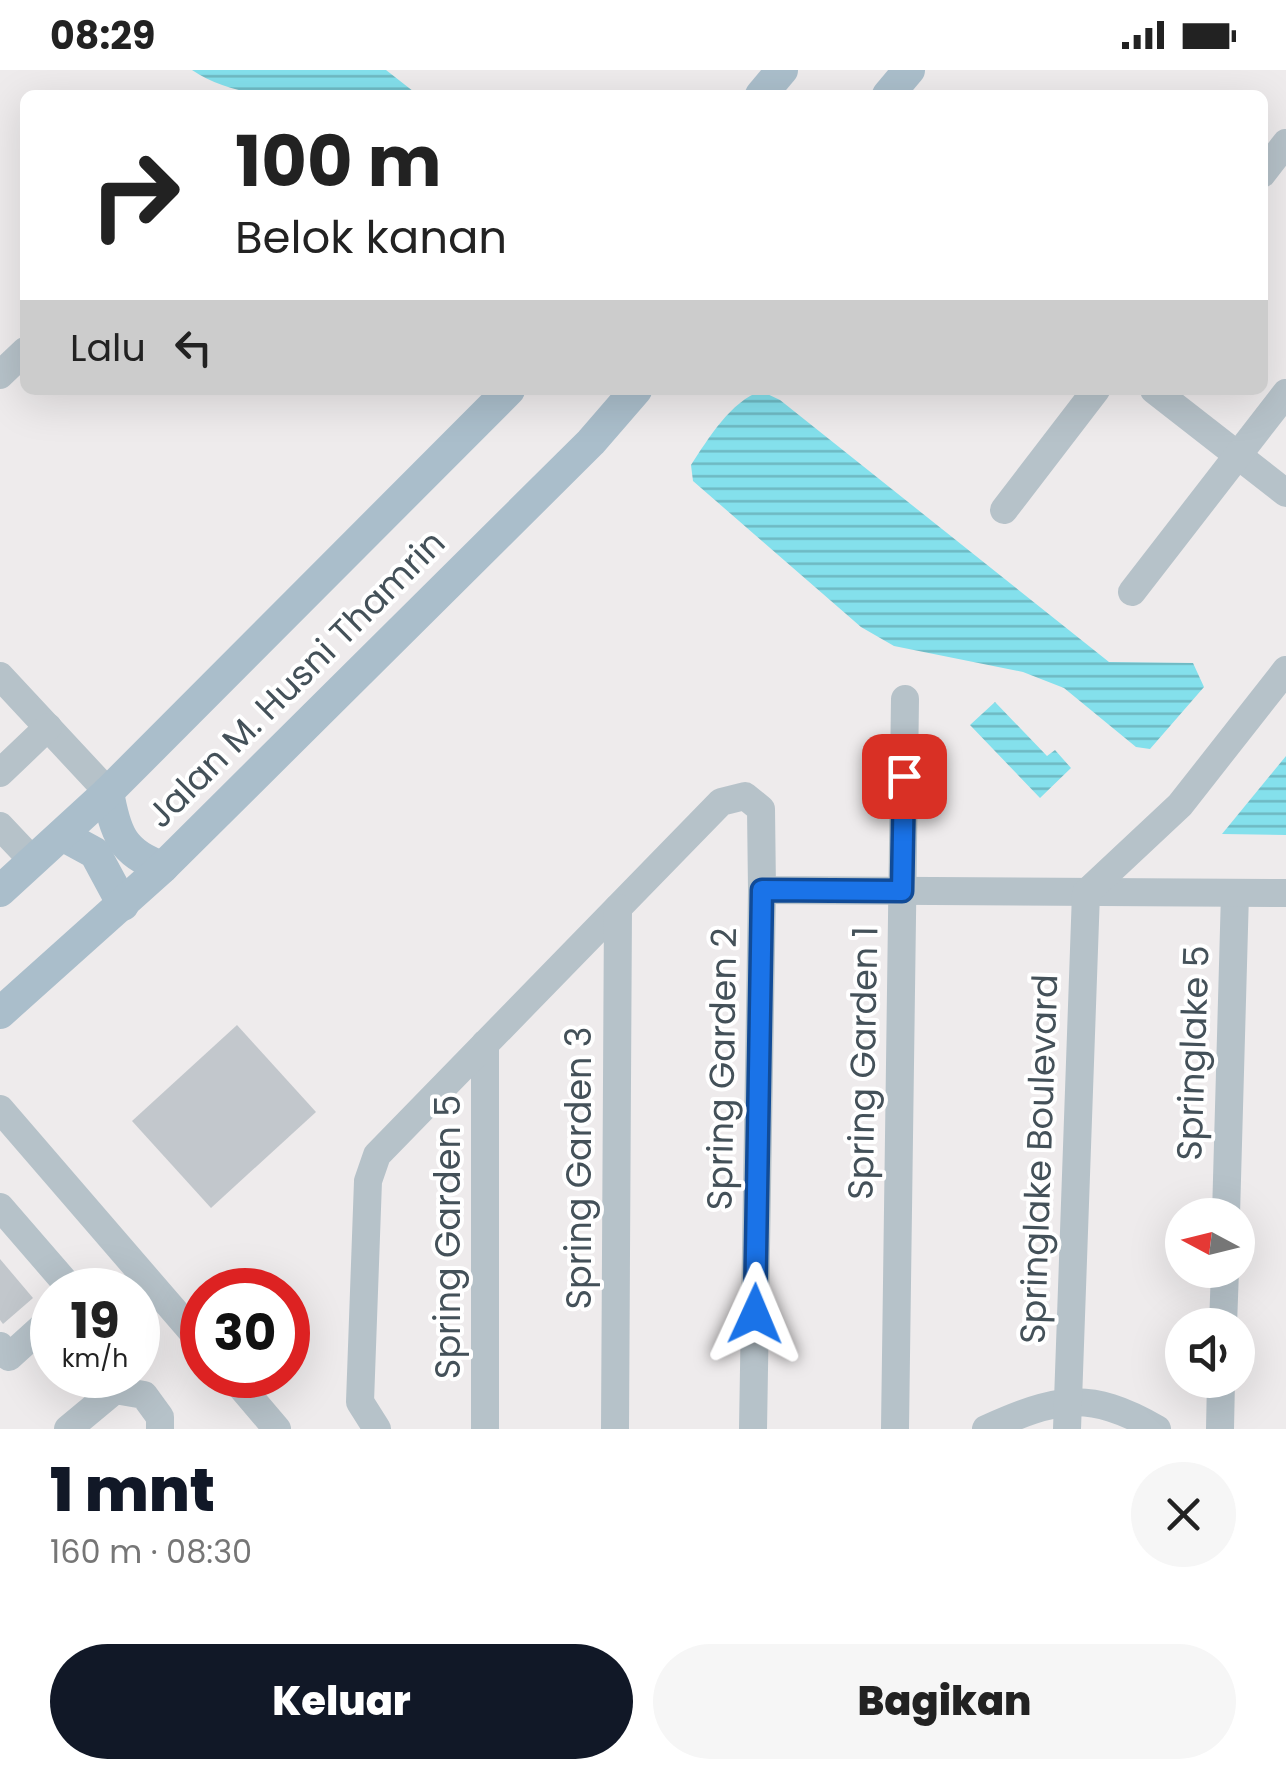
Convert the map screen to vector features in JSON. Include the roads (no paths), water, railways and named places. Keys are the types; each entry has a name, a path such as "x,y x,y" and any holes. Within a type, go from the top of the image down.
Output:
{"main road":[{"path":"765,90 782,70"},
{"path":"892,90 909,70"},
{"name":"Jalan M. Husni Thamrin","path":"0,891 108,792 504,395"},
{"name":"Jalan M. Husni Thamrin","path":"0,1013 163,867 591,442 632,395"},
{"path":"108,792 115,829 125,848 141,860 163,867"},
{"path":"62,835 95,852 123,905"}],"street":[{"path":"1268,166 1286,143"},
{"path":"1132,592 1286,393"},
{"path":"1004,510 1092,395"},
{"path":"1160,395 1286,493"},
{"path":"1086,892 1180,805 1286,670"},
{"path":"0,676 108,792"},
{"name":"Spring Garden 1","path":"895,1429 905,699"},
{"path":"0,773 48,727"},
{"name":"Spring Garden 2","path":"618,908 722,802 745,796 762,809 753,1429"},
{"path":"0,826 33,861"},
{"path":"762,890 1286,893"},
{"name":"Springlake Boulevard","path":"1067,1415 1086,892"},
{"name":"Springlake 5","path":"1227,1198 1236,893"},
{"path":"377,1429 360,1402 368,1181 377,1155 618,908"},
{"name":"Spring Garden 3","path":"615,1429 618,908"},
{"name":"Spring Garden 5","path":"485,1044 485,1429"},
{"path":"0,1110 180,1318"},
{"path":"0,1207 53,1268"},
{"path":"0,1346 9,1357 30,1338"},
{"path":"68,1429 115,1390 144,1395 160,1423"},
{"path":"250,1398 278,1429"},
{"path":"1220,1429 1221,1398"},
{"path":"986,1429 1031,1409 1067,1415 1117,1406 1157,1429"}],"water":[{"path":"192,70 386,70 412,90 240,90"},
{"path":"769,395 780,400 1109,662 1193,663 1204,687 1150,749 1136,747 1064,688 1023,672 894,646 861,627 693,481 691,465 730,412 750,396"},
{"path":"995,702 1047,756 1055,750 1071,768 1040,798 970,725"},
{"path":"1286,756 1286,835 1222,834"}]}
